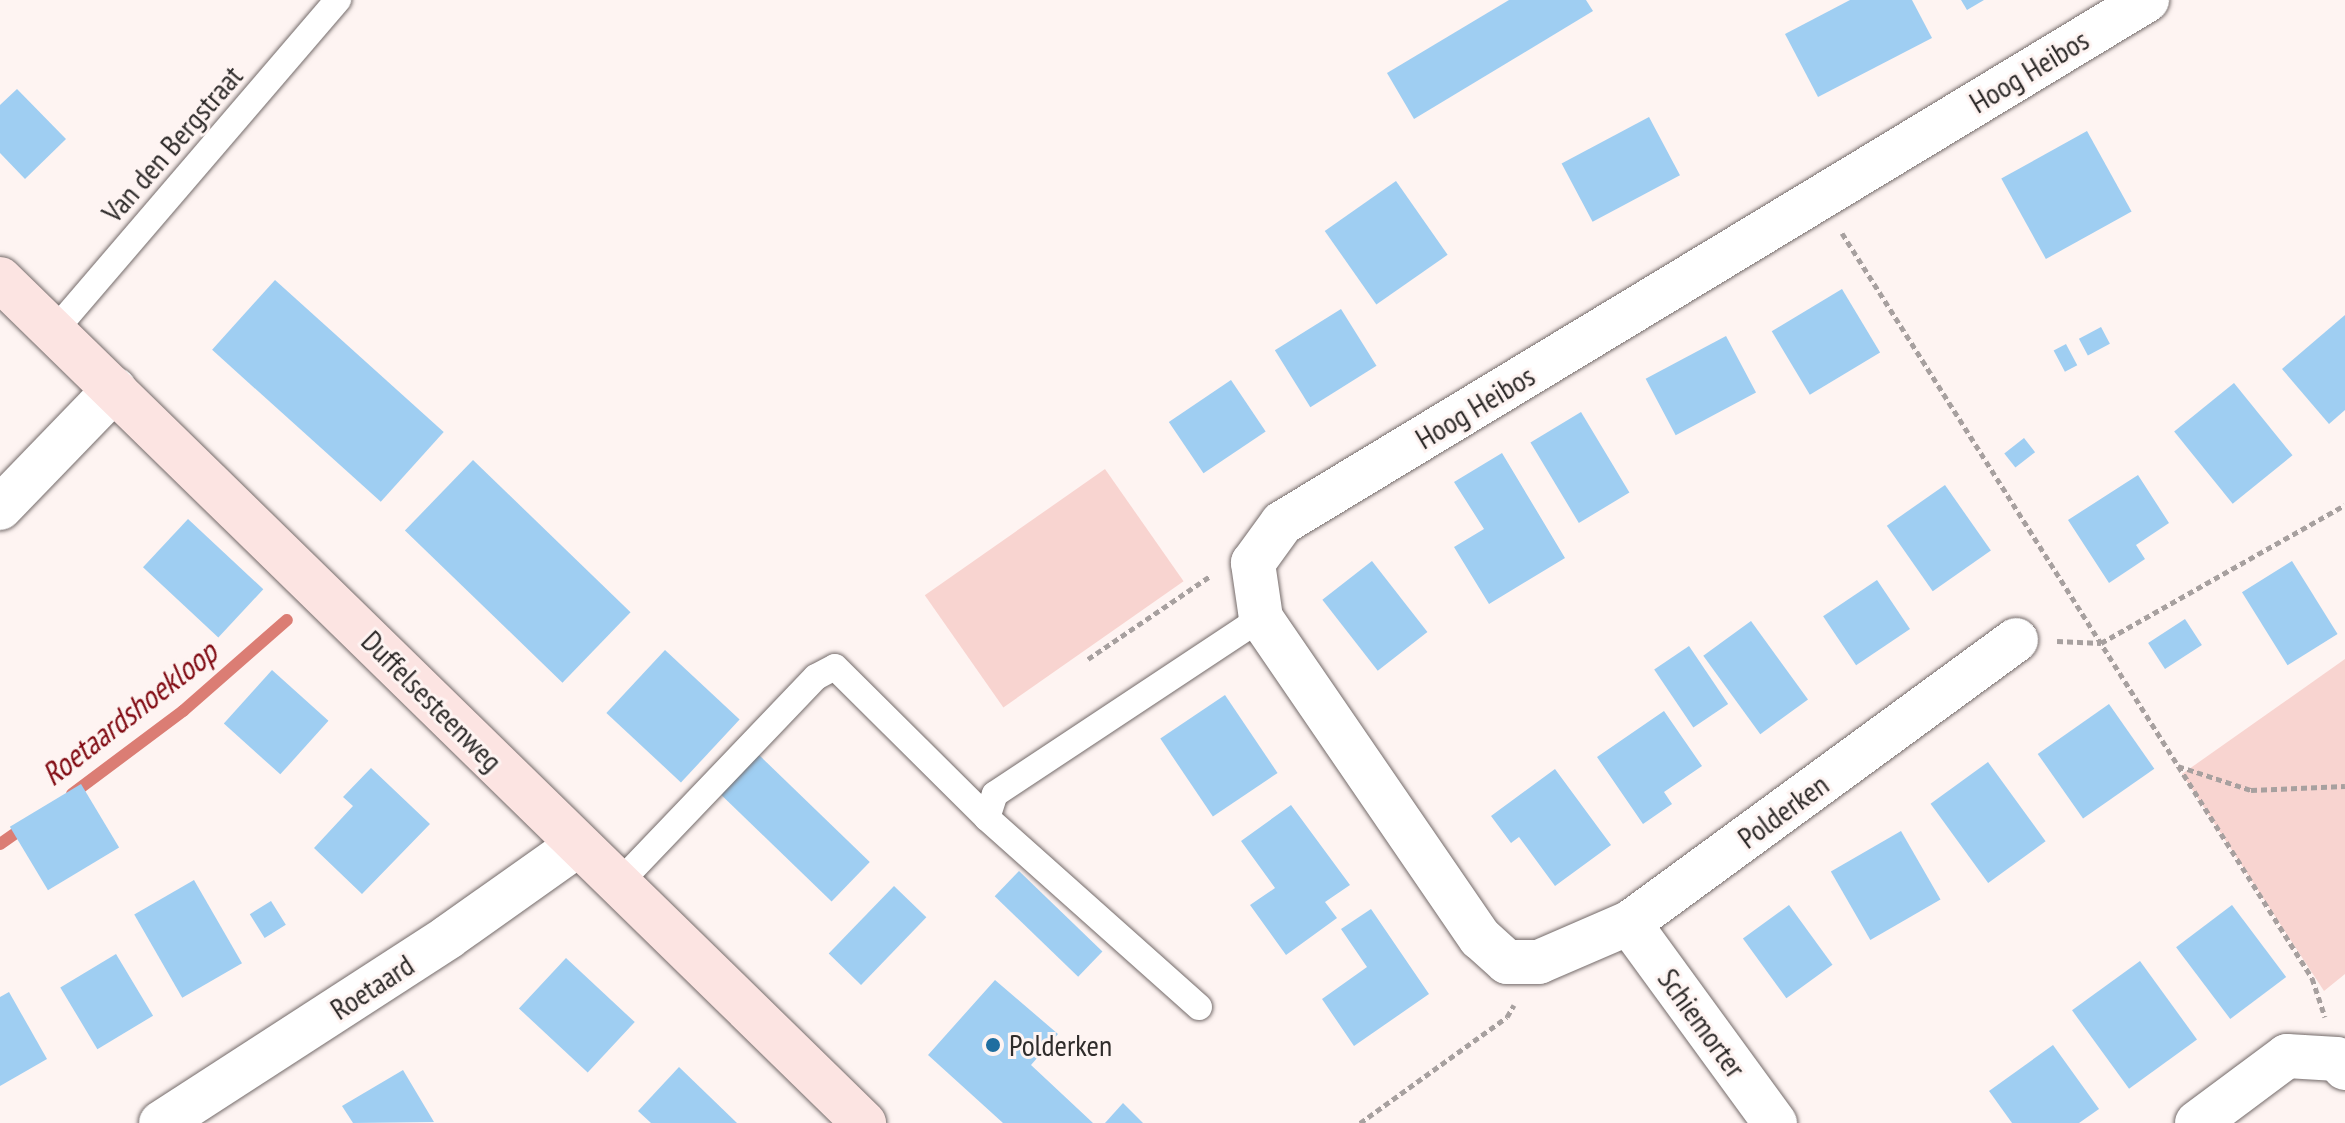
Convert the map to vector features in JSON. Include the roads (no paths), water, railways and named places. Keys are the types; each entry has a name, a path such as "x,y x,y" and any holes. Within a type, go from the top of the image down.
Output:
{"street":[{"name":"Hoog Heibos","path":"1261,618 1253,563 1282,523 2147,0"},
{"name":"Duffelsesteenweg","path":"0,279 864,1123"},
{"path":"0,508 115,389"},
{"name":"Polderken","path":"1261,618 1480,938 1507,962 1539,962 1629,923 2016,640"},
{"name":"Roetaard","path":"161,1123 448,937 578,845"},
{"name":"Schiemorter","path":"1629,923 1775,1123"},
{"path":"2197,1123 2287,1056 2341,1063"}],"lane":[{"name":"Van den Bergstraat","path":"55,330 338,0"},
{"path":"987,818 995,794 1261,618"},
{"path":"618,884 816,677 835,667 987,818 1199,1007"}],"waterway":[{"name":"Roetaardshoekloop","path":"72,794 183,711 287,620"},
{"name":"Roetaardshoekloop","path":"0,844 27,825"}],"place":[{"name":"Polderken","path":"993,1045"}]}
